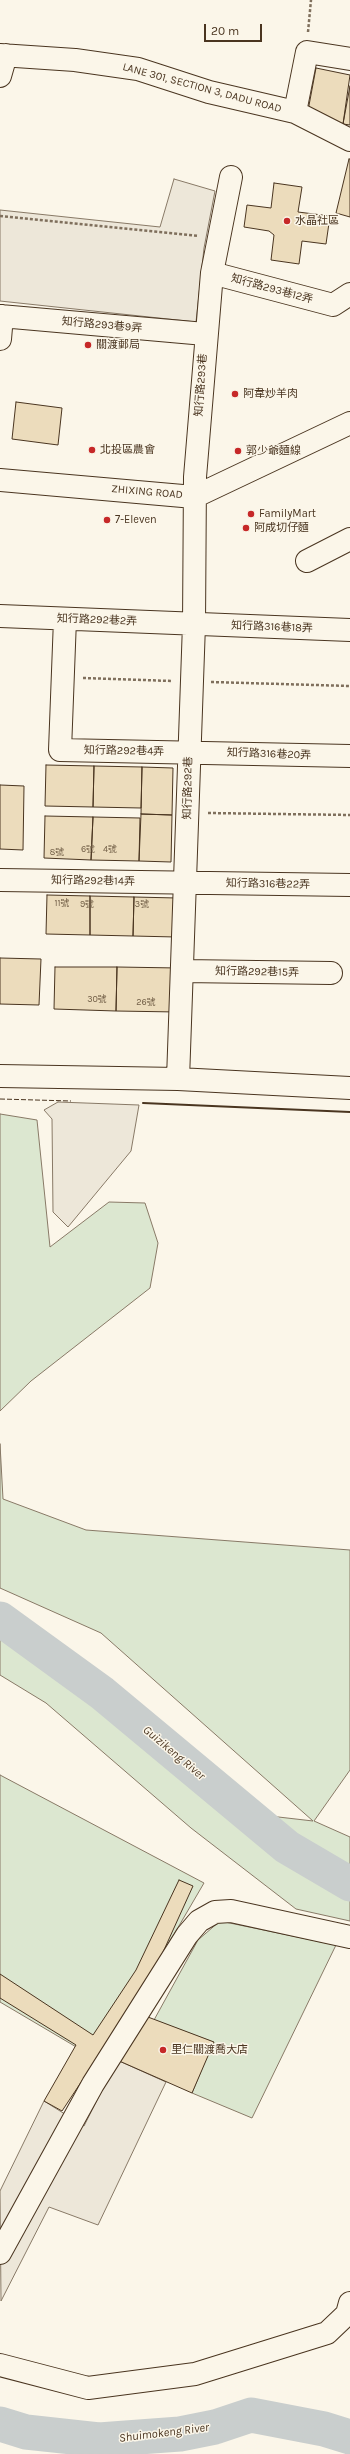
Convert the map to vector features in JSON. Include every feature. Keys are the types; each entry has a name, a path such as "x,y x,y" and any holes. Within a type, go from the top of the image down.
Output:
{"street":[{"path":"295,112 307,52 350,59"},
{"path":"0,76 3,55"},
{"name":"LANE 301, SECTION 3, DADU ROAD","path":"3,55 74,60 138,68 209,92 295,112 350,140"},
{"name":"知行路293巷","path":"194,497 205,334 212,273 231,176"},
{"name":"知行路293巷12弄","path":"212,273 342,299"},
{"path":"0,339 1,316"},
{"name":"知行路293巷9弄","path":"1,316 205,334"},
{"name":"ZHIXING ROAD","path":"0,480 194,497 350,423"},
{"name":"知行路292巷","path":"178,1079 186,882 188,752 194,624 194,497"},
{"path":"308,561 350,539"},
{"name":"知行路292巷2弄","path":"0,616 194,624"},
{"name":"知行路292巷4弄","path":"65,618 60,750 188,752"},
{"name":"知行路316巷18弄","path":"194,624 350,630"},
{"name":"知行路316巷20弄","path":"188,752 350,756"},
{"name":"知行路292巷14弄","path":"0,880 186,882"},
{"name":"知行路316巷22弄","path":"186,882 350,885"},
{"name":"知行路292巷15弄","path":"182,971 331,973"},
{"path":"0,1076 178,1079 350,1088"},
{"path":"0,2253 93,2084 187,1935 199,1921 215,1912 231,1911 350,1937"},
{"path":"0,2365 88,2388 195,2374 327,2333 347,2314 350,2303"}],"path":[{"path":"307,52 311,0"},
{"path":"0,216 218,238"},
{"path":"187,813 350,816"}],"green space":[{"path":"0,1114 37,1120 50,1247 109,1202 145,1203 158,1243 150,1288 31,1381 0,1411"},
{"path":"0,1444 3,1499 86,1530 350,1550 350,1770 314,1821 350,1837 350,1921 296,1909 191,1828 46,1703 0,1675 0,1633 101,1701 218,1810 313,1821 101,1633 0,1588"},
{"path":"0,1775 204,1883 100,2061 0,2002"},
{"path":"220,1921 336,1945 252,2118 192,2093 213,2042 154,2020 198,1940"}],"shaded area":[{"path":"174,179 215,191 204,248 196,322 0,301 0,210 160,227"},
{"path":"58,1102 139,1105 131,1151 68,1227 53,1212 52,1119 44,1110"},
{"path":"117,2060 166,2082 98,2225 49,2207 1,2301 0,2191 44,2101 84,2126"}],"building":[{"path":"316,68 350,75 343,124 307,116"},
{"path":"350,86 350,125 343,124"},
{"path":"350,159 350,217 336,213"},
{"name":"水晶社區","path":"274,183 302,187 298,212 330,216 326,244 302,241 299,264 271,260 274,235 269,231 244,227 247,205 271,208"},
{"path":"16,402 62,408 58,445 12,439"},
{"path":"46,765 94,766 93,807 45,806"},
{"path":"94,766 142,767 141,808 93,807"},
{"path":"142,767 173,768 172,815 141,814"},
{"path":"0,785 24,786 23,850 0,849"},
{"path":"141,814 172,815 171,862 139,861"},
{"path":"45,816 93,817 91,860 44,858"},
{"path":"93,817 140,818 139,861 91,860"},
{"path":"47,895 90,896 90,935 46,934"},
{"path":"90,896 134,897 133,936 90,935"},
{"path":"134,897 177,898 176,937 133,936"},
{"path":"0,958 41,959 39,1005 0,1004"},
{"path":"55,967 117,967 116,1011 54,1009"},
{"path":"117,967 178,968 177,1012 116,1011"},
{"path":"179,1880 193,1886 149,1983 62,2111 44,2101 76,2045 0,1998 0,1974 93,2035 136,1970"},
{"name":"里仁關渡喬大店","path":"140,2014 214,2042 192,2093 117,2060"}],"waterway":[{"name":"Guizikeng River","path":"0,1619 102,1693 287,1847 350,1884"},
{"name":"Shuimokeng River","path":"0,2424 26,2432 99,2440 180,2434 215,2427 251,2415 324,2429 350,2437"}],"fence":[{"path":"0,1099 71,1101"}],"wall":[{"path":"143,1103 350,1112"}],"place":[{"name":"水晶社區","path":"287,221"},
{"name":"關渡郵局","path":"88,345"},
{"name":"阿韋炒羊肉","path":"235,394"},
{"name":"北投區農會","path":"92,450"},
{"name":"郭少爺麵線","path":"238,451"},
{"name":"FamilyMart","path":"251,514"},
{"name":"7-Eleven","path":"107,520"},
{"name":"阿成切仔麵","path":"246,528"},
{"name":"里仁關渡喬大店","path":"163,2050"}]}
